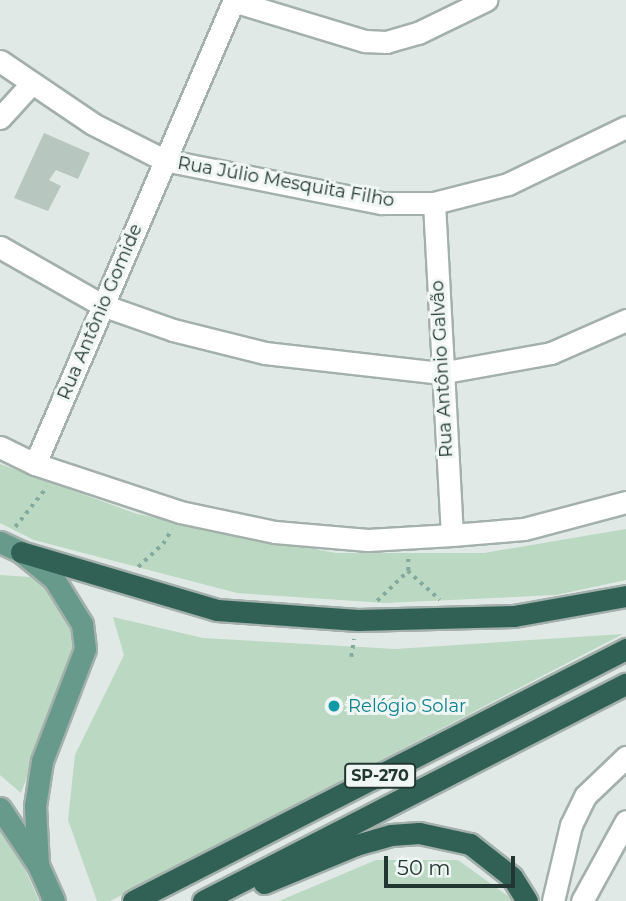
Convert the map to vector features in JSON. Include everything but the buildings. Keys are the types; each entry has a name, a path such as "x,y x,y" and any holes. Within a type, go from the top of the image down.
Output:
{"highway":[{"path":"10,552 217,610 358,620 514,616 626,596"},
{"name":"SP-270","path":"133,901 626,649"},
{"name":"SP-270","path":"203,901 626,684"},
{"path":"216,901 356,845 391,835 419,833 470,844 512,877 527,901"}],"main road":[{"path":"4,537 10,552 54,579 72,603 82,624 85,649 42,761 35,806 38,865"},
{"path":"0,808 38,865 54,901"}],"street":[{"path":"234,0 365,41 386,41 418,33 481,1"},
{"name":"Rua Antônio Gomide","path":"45,467 102,305 234,0"},
{"name":"Rua Júlio Mesquita Filho","path":"0,61 93,124 164,160 382,203 434,203 508,184 626,127"},
{"path":"0,118 32,83"},
{"name":"Rua Antônio Galvão","path":"434,203 440,373 452,535"},
{"path":"0,247 102,305 173,330 265,353 440,373 551,354 626,320"},
{"path":"0,447 45,467 180,512 275,532 368,540 452,535 524,528 626,502"},
{"path":"553,901 571,825 580,806 607,771 626,757"},
{"path":"582,901 626,821"}],"path":[{"path":"4,537 42,497 45,467"},
{"path":"115,581 163,544 180,512"},
{"path":"358,620 408,571 458,617"}],"green space":[{"path":"0,464 137,514 336,553 484,553 626,529 626,580 556,595 385,603 237,593 34,540 0,523"},
{"path":"0,575 30,577 60,597 74,622 76,648 21,793 0,775"},
{"path":"113,617 203,638 396,649 623,634 110,901 97,901 68,820 75,755 124,655"},
{"path":"0,812 39,901 0,901"},
{"path":"376,860 458,860 515,901 279,901"}],"place":[{"name":"Relógio Solar","path":"334,706"}]}
